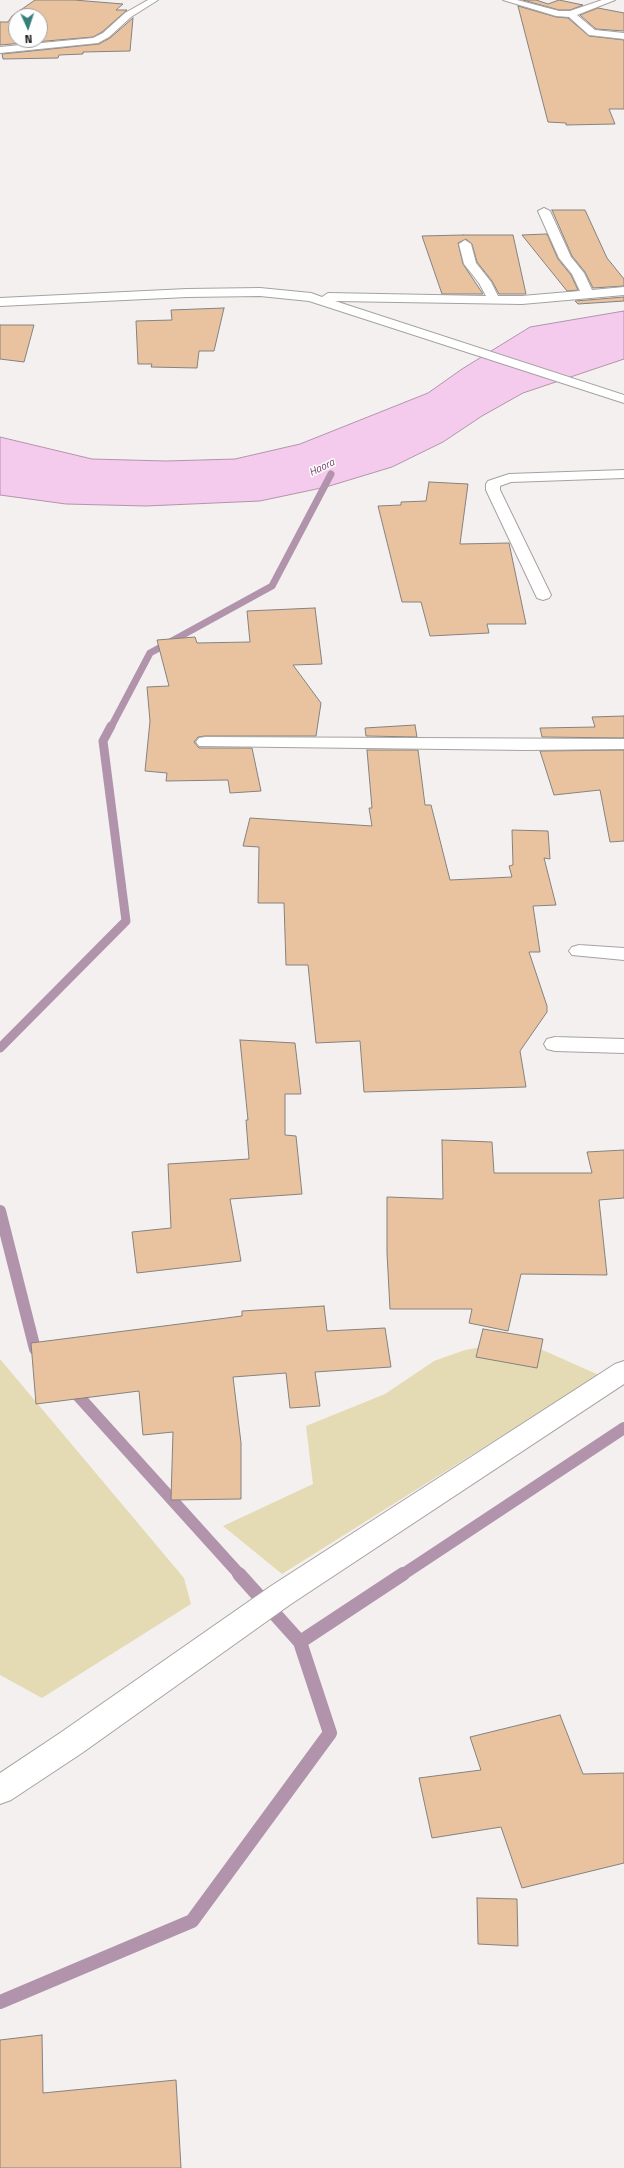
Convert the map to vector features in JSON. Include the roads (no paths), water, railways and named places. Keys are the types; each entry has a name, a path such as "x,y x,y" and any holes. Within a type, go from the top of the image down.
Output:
{"street":[{"path":"0,50 95,41 106,35 134,11 154,0"},
{"path":"508,0 559,14 571,14 611,0"},
{"path":"571,14 592,33 623,36"},
{"path":"544,211 565,258 578,273 587,293"},
{"path":"464,244 470,264 485,282 494,300"},
{"path":"311,297 358,296 494,300 537,299 587,293 624,291"},
{"path":"0,302 187,293 260,292 311,297 403,317 414,331 624,399"},
{"path":"403,317 421,298"},
{"path":"543,596 503,511 493,484 509,478 624,474"},
{"path":"205,742 526,745 624,744"},
{"path":"579,951 624,954"},
{"path":"555,1044 624,1046"},
{"path":"0,1790 71,1743 282,1595 624,1371"}],"water":[{"name":"Haora","path":"624,311 624,359 523,393 482,416 443,442 392,467 326,487 260,501 146,506 66,504 0,495 0,437 92,459 166,461 235,459 300,444 428,393 462,369 530,327"}],"waterway":[{"name":"Haora","path":"111,727 150,653 272,586 331,474"},
{"path":"0,1048 126,921 103,741 111,726"},
{"path":"0,1211 35,1349 40,1353"},
{"path":"72,1389 240,1575"},
{"path":"402,1575 624,1428"},
{"path":"239,1574 300,1642"},
{"path":"300,1642 403,1574"},
{"path":"0,2002 192,1921 330,1733 300,1642"}]}
